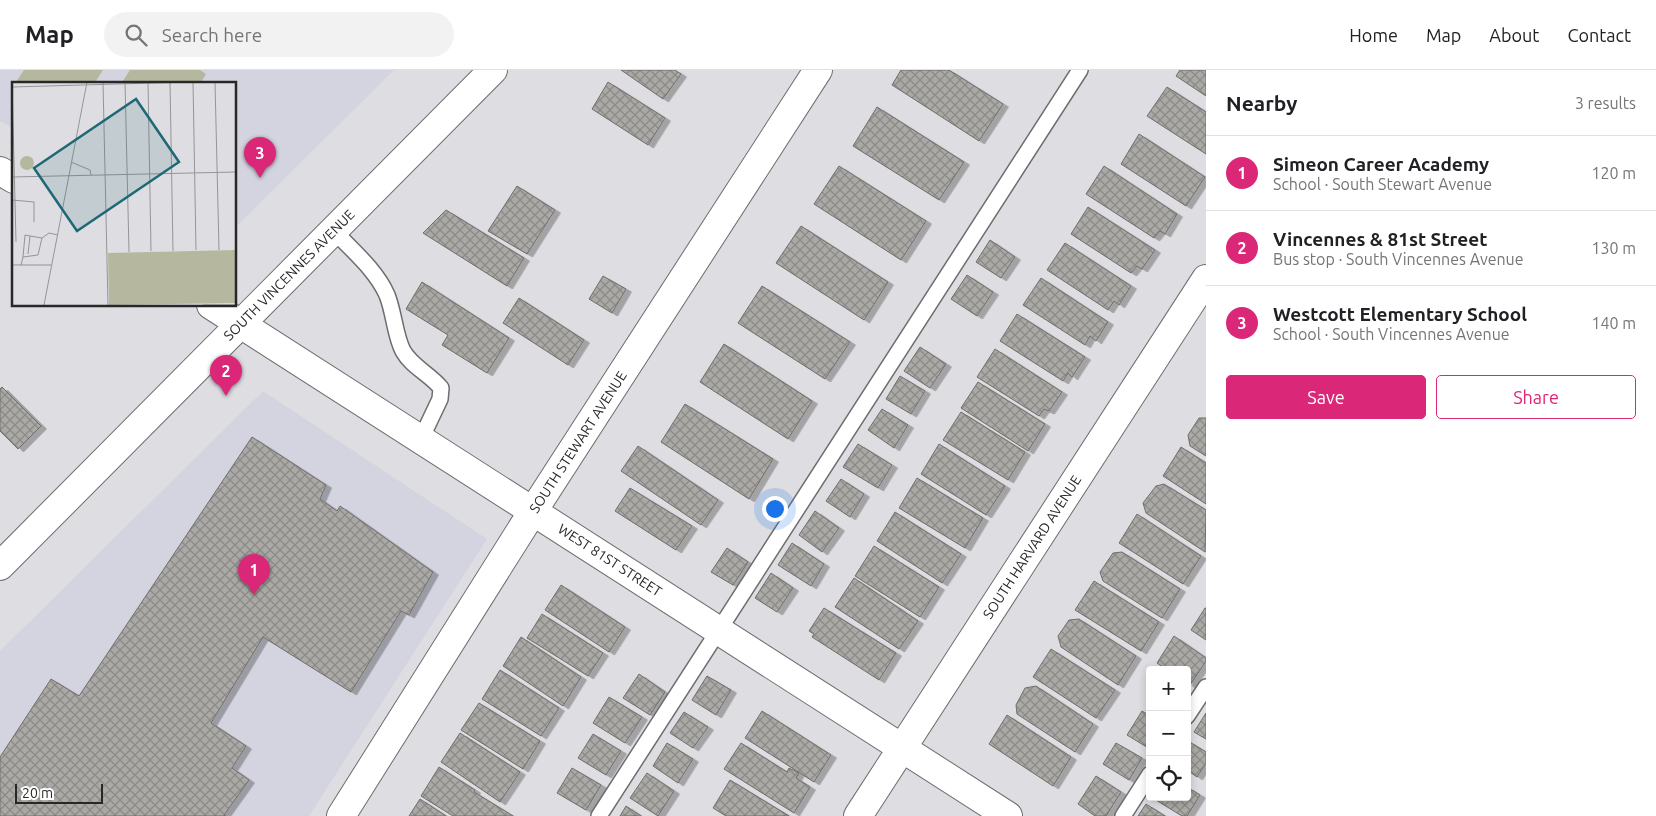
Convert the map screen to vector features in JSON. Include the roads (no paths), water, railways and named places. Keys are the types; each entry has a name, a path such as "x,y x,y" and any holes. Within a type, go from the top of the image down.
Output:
{"street":[{"name":"SOUTH VINCENNES AVENUE","path":"0,566 493,70"},
{"name":"SOUTH STEWART AVENUE","path":"341,816 533,511 818,70"},
{"path":"0,170 12,178"},
{"name":"SOUTH HARVARD AVENUE","path":"858,816 1206,279"},
{"name":"WEST 81ST STREET","path":"213,306 1008,816"}],"lane":[{"path":"599,816 1080,70"},
{"path":"333,230 376,276 391,307 400,345 404,352 417,367 442,388 440,399 421,440"},
{"path":"1190,711 1206,687"},
{"path":"1122,816 1146,780"}],"place":[{"name":"Westcott Elementary School","path":"260,178"},
{"name":"Vincennes & 81st Street","path":"226,396"},
{"name":"Simeon Career Academy","path":"254,595"}]}
